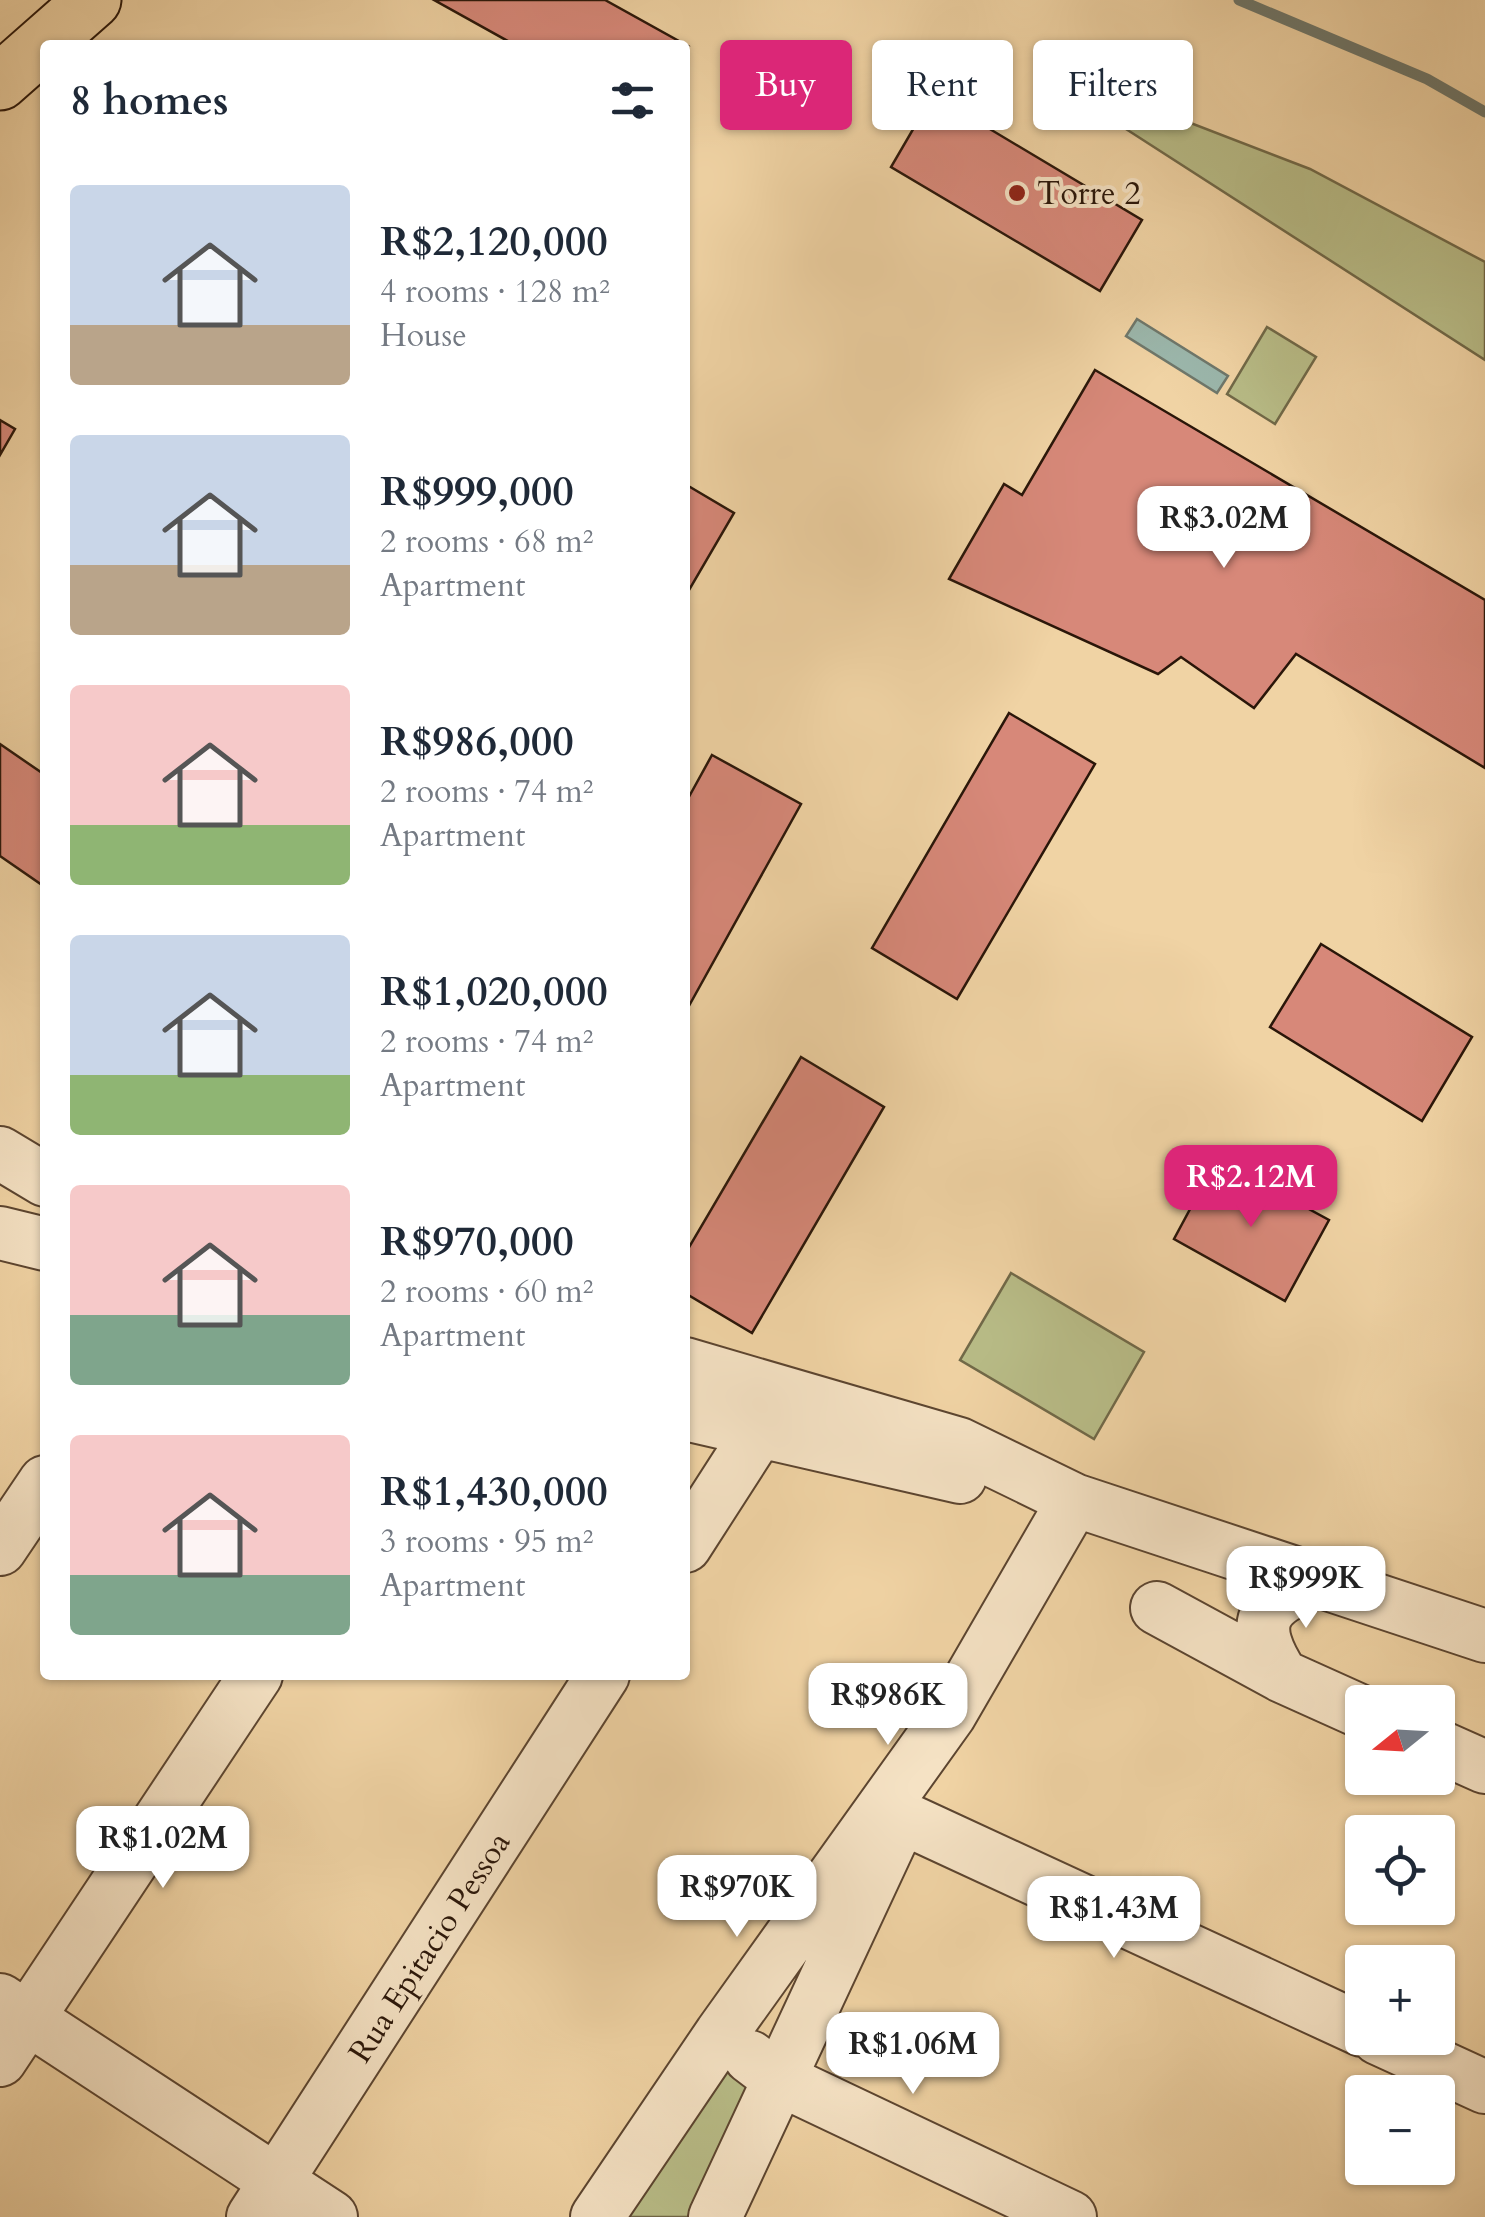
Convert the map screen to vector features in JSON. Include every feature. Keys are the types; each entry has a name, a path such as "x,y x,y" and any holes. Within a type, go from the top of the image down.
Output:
{"main road":[{"path":"48,40 93,0"},
{"path":"0,82 40,47"}],"street":[{"path":"0,1153 40,1177"},
{"path":"0,1233 40,1243"},
{"path":"690,1365 959,1444 1074,1500"},
{"path":"690,1415 757,1434 1074,1500 1485,1636"},
{"path":"690,1538 757,1434"},
{"path":"0,1549 40,1489"},
{"path":"715,2217 950,1714 1074,1500"},
{"path":"1282,1676 1262,1645 1262,1624 1271,1606 1290,1592 1316,1582"},
{"path":"1157,1608 1282,1676 1345,1704"},
{"path":"252,1680 9,2027 265,2200 332,2217"},
{"name":"Rua Epitacio Pessoa","path":"265,2200 599,1680"},
{"path":"597,2217 720,2034 950,1714"},
{"path":"1455,1754 1485,1767"},
{"path":"900,1817 1345,2022"},
{"path":"720,2034 779,2079 1070,2217"},
{"path":"1415,2055 1485,2087"}],"green space":[{"path":"1193,124 1310,169 1485,262 1485,360 1128,130 1193,130"},
{"path":"1267,327 1316,357 1275,424 1227,394"},
{"path":"1011,1273 1144,1352 1094,1439 960,1360"},
{"path":"720,2036 777,2080 714,2217 600,2217"}],"shaded area":[{"path":"1137,319 1228,376 1217,393 1126,336"}],"building":[{"path":"434,0 605,0 677,40 506,40"},
{"name":"Torre 2","path":"913,130 992,130 1142,220 1100,291 891,167"},
{"path":"1095,370 1485,600 1485,768 1296,654 1254,708 1181,657 1158,674 949,579 1004,484 1022,495"},
{"path":"0,420 15,429 0,455"},
{"path":"690,487 734,513 690,588"},
{"path":"1009,713 1095,764 957,999 872,948"},
{"path":"0,744 40,772 40,884 0,856"},
{"path":"712,755 801,804 690,1004 690,795"},
{"path":"1321,944 1472,1037 1422,1121 1270,1027"},
{"path":"801,1057 884,1107 752,1333 690,1296 690,1246"},
{"path":"1217,1159 1329,1220 1285,1301 1174,1239"}],"waterway":[{"path":"1239,0 1427,79 1485,112"}],"place":[{"name":"Torre 2","path":"1017,193"}]}
